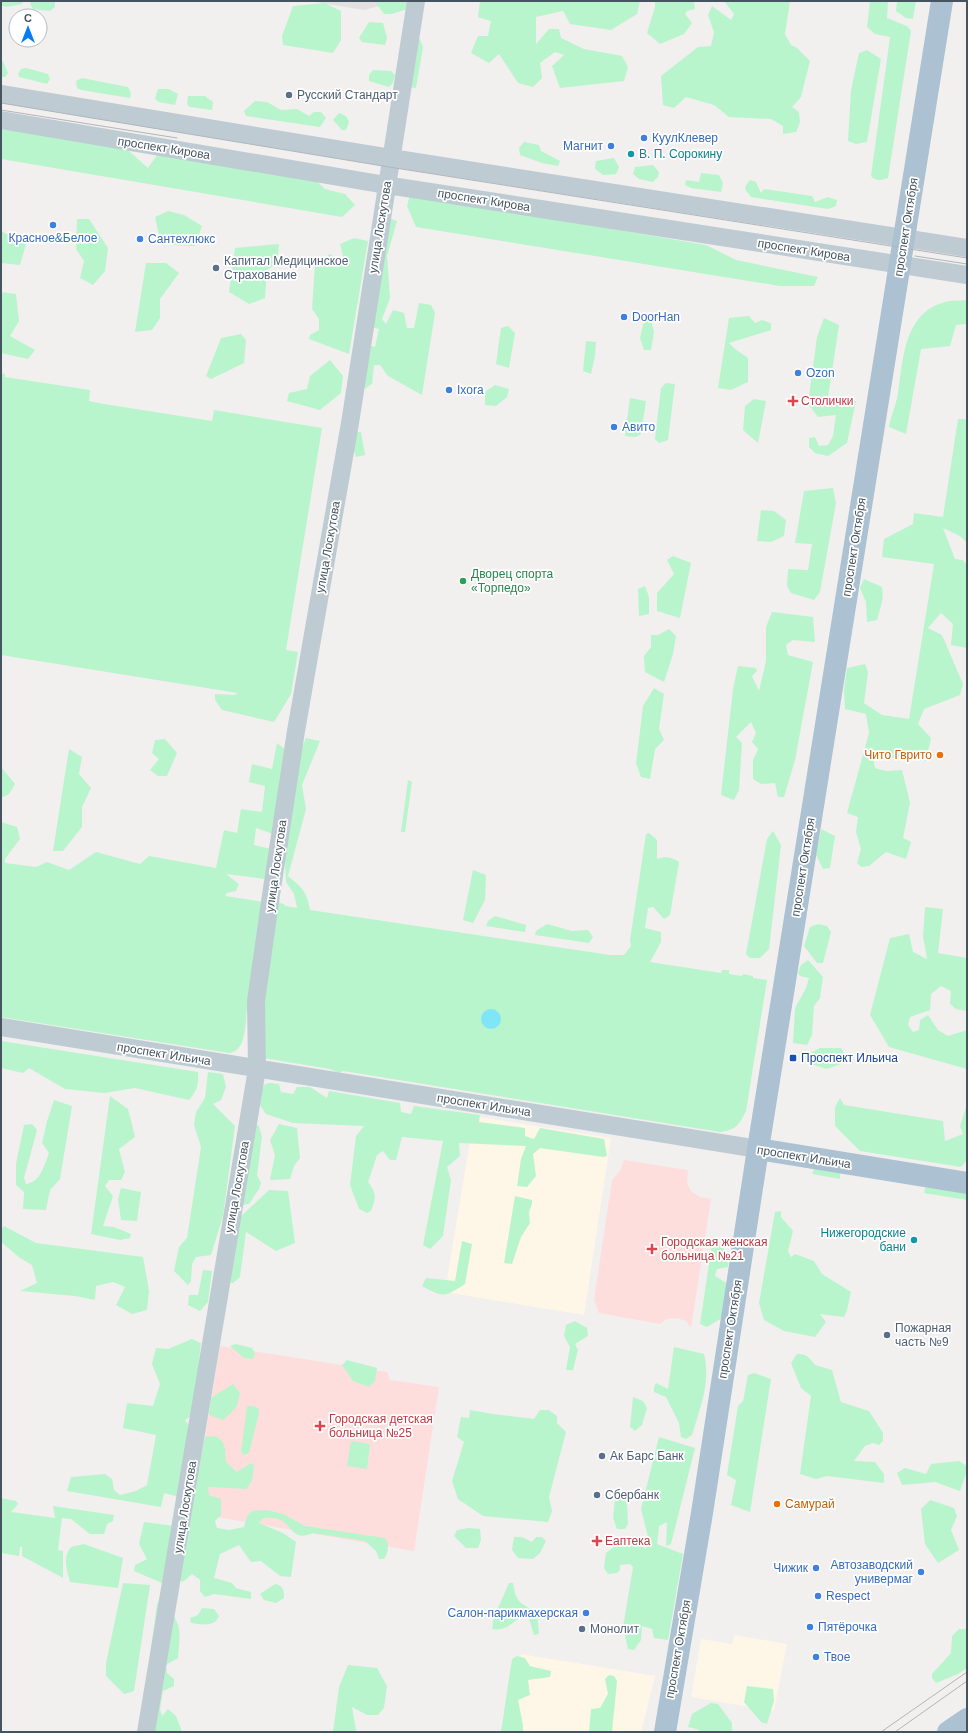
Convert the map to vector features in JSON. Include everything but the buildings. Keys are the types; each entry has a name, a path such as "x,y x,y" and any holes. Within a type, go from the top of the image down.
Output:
{"main road":[{"name":"проспект Октября","path":"665,1732 702,1513 758,1149 942,1"},
{"name":"проспект Ильича","path":"758,1149 967,1183"},
{"path":"948,1732 967,1719"}],"street":[{"name":"улица Лоскутова","path":"146,1732 183,1520 257,1069 256,1001 272,887 296,731 350,423 386,185 416,1"},
{"path":"1,94 391,158 967,248"},
{"name":"проспект Кирова","path":"1,120 386,185 967,275"},
{"name":"проспект Ильича","path":"1,1028 758,1149"}],"shaded area":[{"path":"309,1 384,1 383,5 364,10"},
{"path":"474,1116 611,1138 584,1315 445,1292"},
{"name":"Городская женская больница №21","path":"624,1160 688,1170 687,1183 691,1191 700,1197 711,1199 691,1328 686,1321 677,1318 667,1319 660,1324 599,1313 594,1300 612,1180 620,1171"},
{"name":"Городская детская больница №25","path":"220,1346 387,1372 390,1380 439,1387 414,1551 193,1513"},
{"path":"734,1635 787,1644 774,1711 691,1697 701,1639 732,1644"},
{"path":"521,1654 655,1676 641,1732 508,1732"}],"green space":[{"path":"1,1 23,1 22,4 6,7 1,5"},
{"path":"31,1 55,1 55,7 48,11 48,8 32,8 30,4"},
{"path":"377,1 408,1 407,9 392,14 384,14 376,3"},
{"path":"480,1 640,1 637,14 611,30 570,24 563,11 536,17 536,44 549,29 559,29 561,38 584,49 622,56 628,67 624,81 560,88 552,66 564,55 555,52 540,63 542,78 533,87 518,83 499,54 489,63 471,53 478,36 488,36 491,21 478,17"},
{"path":"655,1 694,1 695,9 687,11 685,14 692,23 684,34 660,44 647,33 655,7"},
{"path":"724,1 790,1 785,34 791,45 797,48 810,61 801,97 792,107 799,112 800,122 796,132 783,134 783,126 771,119 729,117 714,105 686,97 674,108 663,105 661,76 698,47 711,46 714,32 708,15 712,6 731,20 734,14"},
{"path":"870,1 888,1 887,18 907,26 911,31 888,178 879,180 871,176 890,37 875,34 867,27"},
{"path":"897,1 916,1 913,19 906,18 896,11"},
{"path":"325,3 341,11 341,40 333,53 283,45 282,36 293,6"},
{"path":"369,22 383,23 387,38 385,45 362,42 359,38"},
{"path":"420,39 423,47 416,88 407,87 414,41"},
{"path":"867,50 881,59 867,142 856,144 848,141 851,90 859,53"},
{"path":"1,61 3,61 8,73 5,77 1,77"},
{"path":"26,68 48,74 50,79 47,84 19,77 18,74 21,69"},
{"path":"373,70 391,71 395,75 393,83 389,87 369,81 369,75"},
{"path":"82,78 128,87 131,93 130,98 81,90 77,88 76,81"},
{"path":"158,89 169,89 178,94 175,105 159,102 155,99"},
{"path":"188,96 205,96 213,102 212,110 190,107 187,104"},
{"path":"255,101 267,102 281,110 297,109 309,116 314,112 321,112 326,118 320,127 246,116 244,111"},
{"path":"339,113 346,116 349,122 346,130 342,130 333,120"},
{"path":"1,129 121,144 148,168 160,151 310,175 325,189 345,194 355,205 342,217 1,159"},
{"path":"524,142 539,145 541,151 560,161 558,166 542,163 520,155 519,148"},
{"path":"614,158 619,167 616,174 603,175 595,169 596,161"},
{"path":"653,165 659,172 658,177 653,182 639,179 633,174 635,167"},
{"path":"701,173 719,175 723,183 721,192 691,188 685,185 686,180 699,182"},
{"path":"750,180 756,182 761,193 764,189 812,196 815,202 828,197 837,200 836,206 828,209 751,197 745,189"},
{"path":"410,194 706,245 736,260 818,277 814,286 780,286 416,227 407,206"},
{"path":"168,211 184,215 202,226 195,246 173,245 160,240 155,217"},
{"path":"386,217 397,221 387,256 390,298 382,319 386,324 393,310 404,313 407,328 414,328 419,303 431,305 435,313 422,395 388,376 380,365 374,365 372,384 364,389 366,344 375,347 379,329 368,326"},
{"path":"77,219 89,219 108,248 105,271 93,285 80,278 84,261 76,249"},
{"path":"1,231 26,244 20,265 1,263"},
{"path":"354,238 368,241 349,354 309,339 310,335 319,330 319,319 312,309 315,265 330,254 338,260 343,257 340,244"},
{"path":"279,244 277,263 267,270 265,298 249,304 229,292 235,248"},
{"path":"146,263 166,263 179,273 160,299 160,318 152,330 135,332"},
{"path":"1,292 16,294 19,321 10,336 35,350 28,359 1,353"},
{"path":"967,300 967,324 956,325 950,346 921,349 906,434 889,427 898,394 904,352 913,327 921,316 931,308 948,301"},
{"path":"749,316 755,323 762,320 771,323 771,330 729,343 748,358 748,382 731,390 718,388 729,318"},
{"path":"824,318 839,325 827,404 833,404 836,398 856,401 847,443 828,456 815,453 809,447 809,438 815,437 819,446 828,445 833,436 836,415 818,417 808,404 817,337"},
{"path":"651,320 654,332 651,350 644,350 640,338 644,321"},
{"path":"508,326 515,333 509,368 496,364 501,328"},
{"path":"241,334 246,340 244,363 211,379 206,376 221,338"},
{"path":"586,341 596,342 591,374 583,371"},
{"path":"330,360 343,376 341,393 320,410 287,401 289,393 307,389 310,376"},
{"path":"1,373 5,374 5,377 90,390 89,401 104,404 212,421 214,410 322,428 286,650 298,652 291,694 274,722 222,710 215,700 215,694 234,695 238,693 1,655"},
{"path":"666,383 675,384 668,440 659,443 655,439 661,388"},
{"path":"495,385 509,389 507,397 496,406 485,405 485,392"},
{"path":"630,398 646,401 641,434 636,437 625,436"},
{"path":"754,399 766,401 758,443 743,430 745,406"},
{"path":"958,419 965,419 967,422 967,543 960,536 943,528 955,559 963,560 967,565 967,648 951,645 953,624 941,613 928,628 942,635 963,684 960,695 924,709 918,724 931,738 926,761 873,756 875,768 886,771 902,770 910,803 903,838 911,842 906,859 886,852 869,866 861,867 857,863 861,849 856,832 858,817 847,813 869,733 866,714 845,709 844,690 847,668 865,664 868,672 864,703 882,715 909,719 934,564 882,557 884,539 913,524 914,513 943,517"},
{"path":"353,432 361,432 365,455 356,457 351,443"},
{"path":"833,488 836,503 820,592 814,600 791,593 787,586 788,569 808,570 812,544 795,543 804,491"},
{"path":"761,510 774,511 786,520 784,536 771,542 757,541"},
{"path":"673,556 691,563 680,618 657,611 657,593 674,574 667,560"},
{"path":"864,579 882,587 883,598 877,620 867,622 866,602 860,588"},
{"path":"645,586 649,597 649,614 639,616 638,589"},
{"path":"772,612 813,617 815,642 793,640 786,645 788,655 813,662 795,760 784,797 778,797 775,783 761,784 753,779 753,760 758,749 752,742 756,733 751,722 736,737 742,743 739,790 734,800 721,795 733,689 738,666 756,668 757,671 752,676 759,691 766,661 766,627"},
{"path":"669,629 676,636 673,654 664,682 645,672 644,656 651,647 651,635 658,635"},
{"path":"654,688 664,694 659,729 664,740 655,749 650,779 641,777 636,763 643,706"},
{"path":"306,738 320,741 302,785 306,809 288,876 303,890 310,910 610,955 624,955 631,946 630,940 646,834 649,833 657,840 657,859 668,858 679,862 670,915 664,919 653,907 648,908 645,928 661,932 661,942 650,962 721,973 722,970 729,970 729,974 742,976 743,974 753,976 753,978 767,980 746,1111 739,1123 730,1130 720,1132 343,1071 339,1073 330,1069 263,1058 247,1009 242,1042 235,1051 229,1053 1,1017 1,822 17,827 20,839 5,859 5,863 36,867 47,862 69,870 96,852 140,864 149,856 216,868 224,830 237,833 241,809 262,812 265,786 249,782 252,764 272,769 277,743 287,751 285,792","holes":["256,828 284,838 286,882 294,894 297,908 285,906 284,904 277,902 264,902 225,896 227,893 236,891 239,884 226,874 265,879 271,849 254,845"]},
{"path":"165,739 177,753 167,776 158,776 150,770 159,759 152,753 155,740"},
{"path":"69,749 82,757 79,774 91,788 82,807 82,827 63,851 53,851"},
{"path":"1,767 15,784 9,794 1,798"},
{"path":"408,780 412,782 405,832 401,832"},
{"path":"821,829 835,836 830,868 823,869 816,855"},
{"path":"773,831 781,845 769,949 760,958 750,958 746,954 767,839"},
{"path":"473,870 486,875 485,900 473,923 463,920"},
{"path":"925,907 943,909 938,953 967,958 967,1011 956,1009 950,1004 951,991 941,986 931,994 930,1010 910,1017 908,1025 913,1032 919,1030 920,1020 928,1015 938,1030 948,1036 967,1030 967,1069 889,1047 870,1015 890,938 909,934 913,952 927,959 923,936"},
{"path":"495,916 526,925 525,932 486,926 488,921"},
{"path":"547,924 572,931 588,930 593,937 589,943 535,935 536,931"},
{"path":"818,924 827,926 831,932 823,963 817,963 804,946 810,927"},
{"path":"808,960 823,977 820,998 814,1006 812,1035 807,1045 793,1043 795,1008 806,988 809,978 800,976 798,973 801,965"},
{"path":"1,1041 198,1072 198,1084 194,1094 189,1100 135,1088 104,1093 65,1089 29,1068 23,1073 1,1068"},
{"path":"820,1048 841,1048 845,1055 841,1064 827,1069 808,1063 805,1056"},
{"path":"208,1072 223,1074 226,1087 221,1100 213,1104 235,1126 223,1216 211,1255 196,1257 192,1264 191,1281 188,1285 174,1271 179,1247 187,1238 201,1147 194,1125 196,1112 205,1098"},
{"path":"265,1084 279,1084 281,1092 293,1094 297,1087 310,1087 327,1098 329,1091 400,1103 401,1112 411,1114 414,1106 480,1115 479,1122 525,1128 525,1136 534,1139 540,1128 604,1139 607,1156 603,1157 540,1148 533,1154 536,1176 527,1187 517,1186 521,1159 526,1146 459,1143 460,1156 447,1167 451,1180 443,1236 430,1249 423,1245 443,1141 402,1137 396,1160 390,1160 383,1151 377,1155 368,1182 373,1190 375,1199 371,1211 367,1213 359,1209 350,1185 356,1136 364,1126 293,1123 266,1114 256,1099"},
{"path":"110,1096 128,1109 135,1137 119,1149 125,1172 121,1180 109,1180 105,1186 113,1196 103,1226 114,1227 131,1234 130,1238 120,1240 91,1234"},
{"path":"840,1098 844,1105 943,1121 945,1141 963,1134 960,1126 967,1104 967,1160 961,1167 860,1151 835,1126 835,1107"},
{"path":"54,1100 72,1106 60,1179 50,1190 46,1210 23,1209 24,1192 16,1185 16,1164 24,1125 32,1124 37,1130 24,1178 26,1184 31,1183 39,1176 49,1153 42,1143"},
{"path":"253,1122 259,1126 262,1137 257,1175 261,1183 259,1189 249,1204 241,1205"},
{"path":"279,1124 297,1128 300,1158 294,1166 290,1179 270,1180 275,1155 270,1140"},
{"path":"814,1169 840,1173 840,1179 812,1174"},
{"path":"925,1187 967,1193 967,1200 924,1193"},
{"path":"121,1188 141,1192 137,1221 121,1220 118,1199"},
{"path":"269,1190 288,1191 295,1243 276,1251 246,1232 240,1277 233,1283 226,1282 239,1218"},
{"path":"515,1196 532,1200 532,1204 529,1212 530,1223 521,1237 512,1264 504,1263"},
{"path":"781,1211 781,1217 793,1231 788,1251 791,1257 795,1254 814,1261 822,1274 851,1292 844,1317 820,1314 826,1322 815,1337 784,1331 764,1320 759,1303 775,1212"},
{"path":"4,1226 36,1243 143,1257 149,1291 147,1310 132,1314 116,1305 125,1287 113,1282 96,1286 95,1300 75,1296 20,1291 37,1283 32,1265 20,1258 1,1242 1,1230"},
{"path":"462,1241 472,1244 465,1284 448,1294 435,1293 422,1286 426,1278 455,1281"},
{"path":"712,1244 721,1245 729,1257 728,1267 717,1269 715,1276 728,1284 722,1318 707,1327 700,1324"},
{"path":"203,1270 212,1271 208,1302 200,1311 188,1305 189,1295 198,1295"},
{"path":"575,1321 587,1328 588,1336 575,1344 578,1350 573,1370 566,1370 570,1347 564,1336 566,1325"},
{"path":"192,1339 201,1343 193,1414 185,1420 190,1428 179,1497 164,1493 161,1507 67,1491 71,1477 105,1474 112,1479 114,1490 120,1495 136,1491 147,1485 156,1435 123,1428 127,1403 153,1406 160,1384 152,1364 156,1348 168,1349"},
{"path":"236,1344 252,1348 255,1354 253,1359 244,1358 230,1346"},
{"path":"674,1347 704,1354 706,1364 704,1395 692,1435 686,1439 681,1437 679,1423 666,1397 654,1392 656,1383 668,1389"},
{"path":"797,1354 808,1356 815,1365 832,1370 841,1402 869,1411 883,1433 883,1441 879,1445 873,1443 865,1446 854,1461 875,1462 884,1474 884,1483 827,1476 816,1479 800,1474 811,1396 801,1388 791,1363"},
{"path":"347,1360 377,1368 375,1381 369,1387 353,1381 342,1365"},
{"path":"754,1373 771,1379 750,1512 731,1505 736,1480 727,1475 738,1406 743,1401 748,1375"},
{"path":"233,1384 240,1393 237,1406 224,1420 209,1415 211,1398"},
{"path":"633,1397 643,1401 647,1408 642,1425 635,1431 630,1427"},
{"path":"247,1406 254,1406 259,1409 259,1413 249,1453 244,1455 241,1452"},
{"path":"470,1410 534,1419 540,1410 549,1410 557,1416 557,1423 566,1432 549,1497 552,1511 548,1522 483,1516 458,1499 452,1481 464,1442 457,1437 461,1417 469,1418"},
{"path":"214,1436 223,1443 226,1462 237,1472 251,1463 254,1465 252,1481 246,1489 208,1487 209,1495 221,1499 221,1515 215,1521 217,1528 229,1530 244,1527 247,1516 252,1511 267,1510 283,1514 305,1526 385,1538 388,1543 388,1548 384,1559 379,1559 376,1551 365,1541 313,1533 301,1536 296,1534 283,1521 274,1518 263,1518 259,1523 283,1533 296,1542 291,1577 280,1576 261,1561 251,1562 239,1545 220,1554 214,1578 232,1583 236,1588 251,1592 251,1599 214,1594 205,1597 200,1591 200,1580 192,1574 183,1582 178,1579 205,1437"},
{"path":"659,1437 695,1448 671,1544 666,1546 667,1522 659,1526 657,1544 683,1554 668,1640 654,1638 652,1629 642,1626 641,1640 634,1650 628,1649 623,1627 633,1567 630,1564 620,1565 620,1570 617,1573 608,1574 604,1568 606,1553 618,1544 638,1542 646,1549 648,1537 641,1509"},
{"path":"351,1441 370,1444 367,1469 347,1466"},
{"path":"959,1461 967,1466 967,1471 960,1491 935,1482 902,1485 897,1473 905,1468 926,1474 931,1464"},
{"path":"622,1497 627,1503 628,1524 625,1529 617,1529 613,1518 615,1499"},
{"path":"1,1498 16,1501 18,1504 11,1512 55,1518 53,1506 114,1515 113,1521 107,1524 104,1534 90,1534 71,1519 62,1518 58,1550 63,1551 63,1578 22,1556 22,1547 20,1547 19,1556 1,1553"},
{"path":"930,1500 954,1508 957,1516 951,1530 959,1550 938,1563 925,1544 921,1509"},
{"path":"144,1522 174,1526 162,1583 134,1571 135,1565 147,1559 139,1544"},
{"path":"469,1528 480,1529 481,1540 478,1548 466,1548 454,1536 457,1530"},
{"path":"514,1537 522,1537 532,1542 536,1537 542,1537 546,1541 540,1553 533,1559 518,1558 512,1550"},
{"path":"84,1544 123,1558 118,1588 70,1582 66,1564 68,1551 71,1547"},
{"path":"123,1583 150,1585 134,1691 124,1694 106,1676 106,1663"},
{"path":"509,1583 513,1583 517,1599 537,1612 539,1634 534,1635 528,1615 507,1627 492,1629 494,1617"},
{"path":"275,1584 283,1589 284,1598 276,1603 264,1600 260,1594"},
{"path":"160,1598 176,1620 180,1638 178,1658 166,1665 167,1673 174,1679 174,1686 163,1691 160,1709 162,1716 168,1709 176,1716 182,1732 147,1732 142,1715 157,1604"},
{"path":"202,1608 214,1609 219,1616 217,1620 211,1624 191,1623 190,1618 198,1615"},
{"path":"959,1629 967,1629 967,1668 958,1674 936,1683 932,1678 932,1674 951,1653 952,1636"},
{"path":"517,1656 525,1658 530,1666 551,1671 550,1677 528,1680 530,1695 518,1700 523,1732 501,1732 512,1659"},
{"path":"348,1665 377,1668 387,1686 384,1708 378,1715 367,1715 352,1707 356,1730 355,1732 333,1732 339,1687"},
{"path":"609,1675 614,1676 617,1681 612,1732 592,1732 589,1731 591,1709 600,1708 608,1694 605,1679"},
{"path":"747,1686 773,1689 774,1701 767,1724 761,1722 744,1702"},
{"path":"711,1703 718,1704 732,1723 732,1732 700,1732 700,1730 688,1727 692,1714"}],"water":[{"path":"491,1009 498,1012 501,1019 498,1026 491,1029 484,1026 481,1019 484,1012"}],"tram line":[{"path":"1,103 389,167 967,258"},
{"path":"1,110 177,138"},
{"path":"915,256 967,264"},
{"path":"881,1732 967,1672"},
{"path":"895,1732 967,1681"}],"place":[{"name":"Русский Стандарт","path":"289,95"},
{"name":"КуулКлевер","path":"644,138"},
{"name":"Магнит","path":"611,146"},
{"name":"В. П. Сорокину","path":"631,154"},
{"name":"Красное&Белое","path":"53,225"},
{"name":"Сантехлюкс","path":"140,239"},
{"name":"Капитал Медицинское Страхование","path":"216,268"},
{"name":"DoorHan","path":"624,317"},
{"name":"Ozon","path":"798,373"},
{"name":"Ixora","path":"449,390"},
{"name":"Столички","path":"793,401"},
{"name":"Авито","path":"614,427"},
{"name":"Дворец спорта «Торпедо»","path":"463,581"},
{"name":"Чито Гврито","path":"940,755"},
{"name":"Проспект Ильича","path":"793,1058"},
{"name":"Нижегородские бани","path":"914,1240"},
{"name":"Городская женская больница №21","path":"652,1249"},
{"name":"Пожарная часть №9","path":"887,1335"},
{"name":"Городская детская больница №25","path":"320,1426"},
{"name":"Ак Барс Банк","path":"602,1456"},
{"name":"Сбербанк","path":"597,1495"},
{"name":"Самурай","path":"777,1504"},
{"name":"Еаптека","path":"597,1541"},
{"name":"Чижик","path":"816,1568"},
{"name":"Автозаводский универмаг","path":"921,1572"},
{"name":"Respect","path":"818,1596"},
{"name":"Салон-парикмахерская","path":"586,1613"},
{"name":"Пятёрочка","path":"810,1627"},
{"name":"Монолит","path":"582,1629"},
{"name":"Твое","path":"816,1657"}]}
